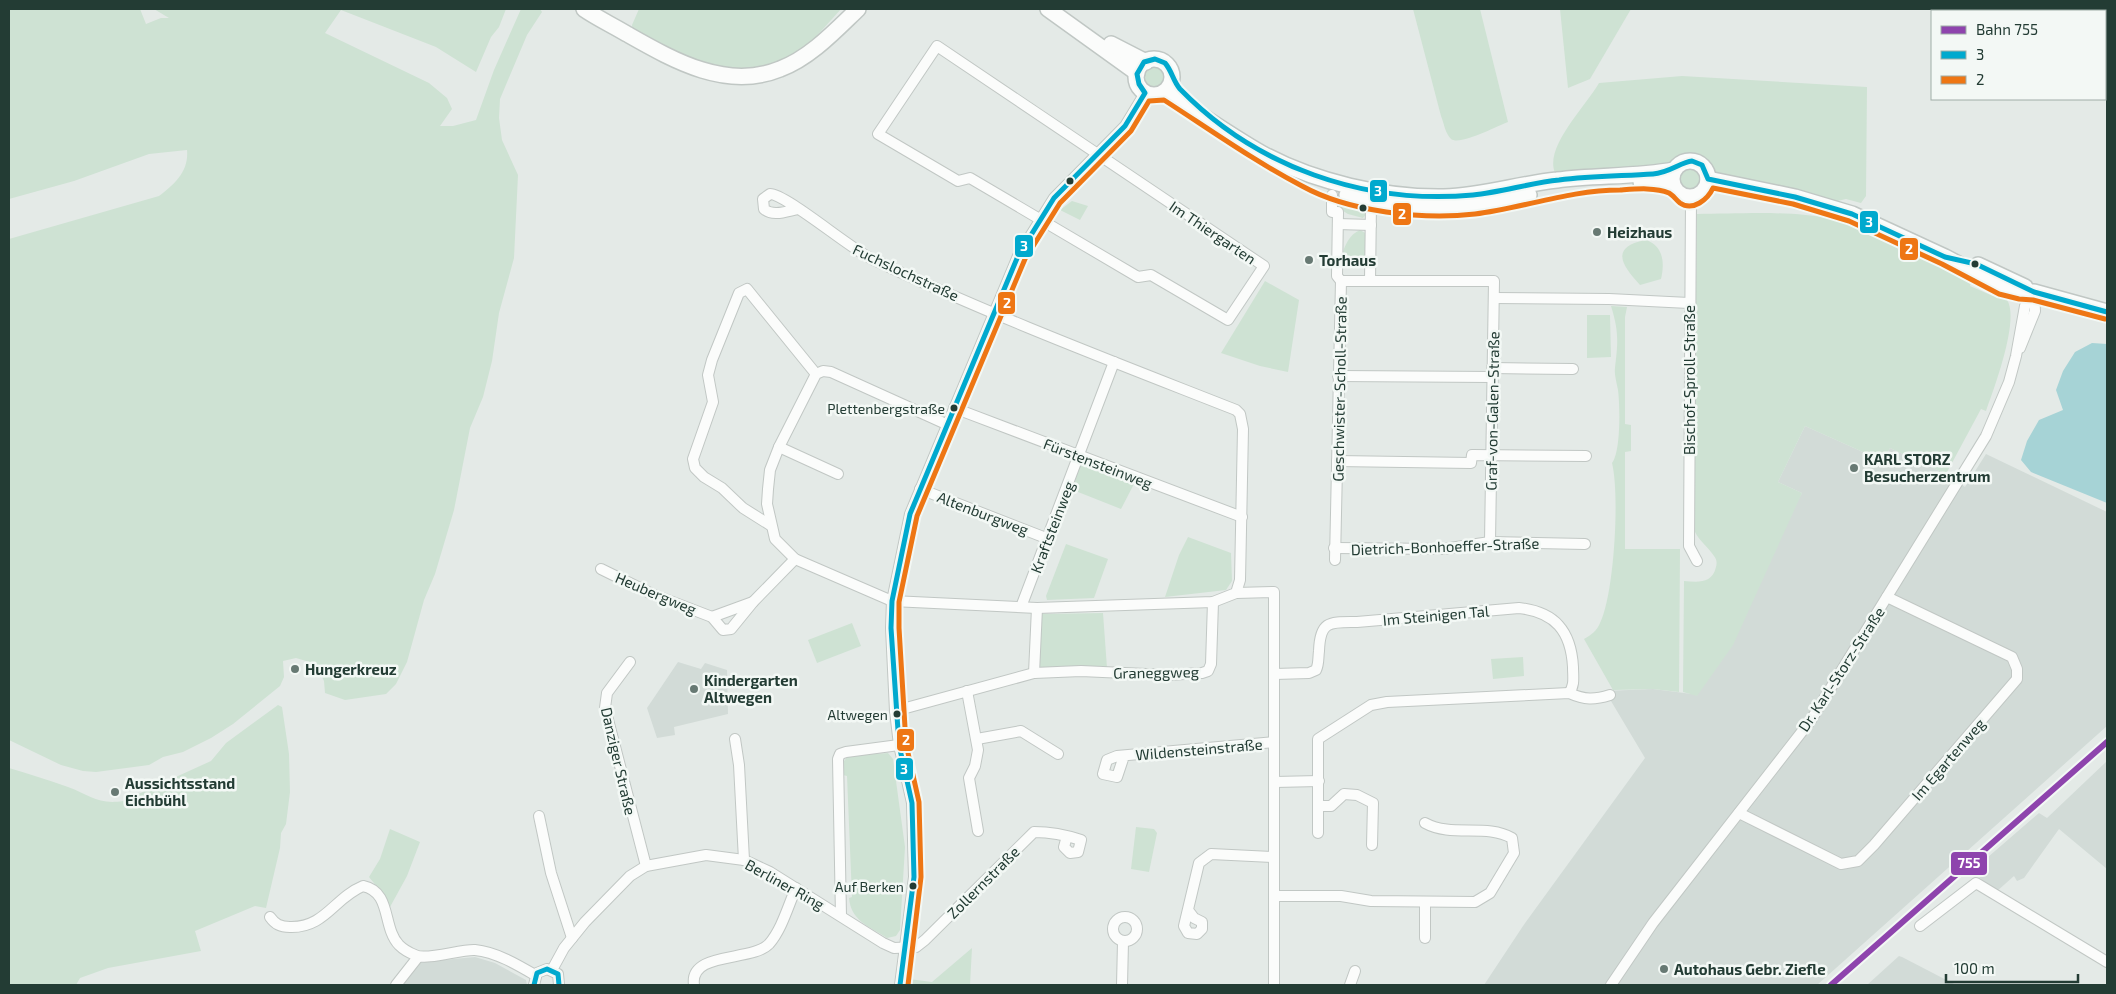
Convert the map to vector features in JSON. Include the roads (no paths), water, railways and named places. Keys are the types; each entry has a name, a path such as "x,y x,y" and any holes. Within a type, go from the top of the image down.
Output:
{"street":[{"path":"584,9 677,61 703,70 726,75 752,76 781,69 808,53 858,9"},
{"path":"828,35 847,9"},
{"path":"1048,9 1141,67"},
{"name":"Im Thiergarten","path":"937,46 1264,266 1228,320 1151,275 1138,277 1040,219 970,178 958,181 878,134 937,46"},
{"path":"1151,60 1162,61 1170,69 1168,86 1154,95 1145,92 1137,82 1141,67 1151,60"},
{"path":"1168,86 1219,126 1270,157 1290,172 1324,188 1350,196 1402,206 1444,208 1475,206 1556,189 1616,182 1654,182 1673,186"},
{"path":"900,985 912,903 914,868 912,804 900,745 892,671 892,601 904,537 920,489 946,424 1013,266 1056,195 1130,119 1145,92"},
{"path":"1270,157 1347,185 1402,195 1444,197 1475,194 1571,178 1653,174 1674,170"},
{"path":"1692,161 1702,165 1708,180 1703,192 1691,198 1680,195 1673,186 1672,175 1674,170 1682,163 1692,161"},
{"path":"1708,180 1795,197 1852,214 1945,257 2002,287 2020,292 2034,292 2107,312"},
{"path":"1332,195 1332,212 1338,212 1337,276 1342,281"},
{"name":"Bischof-Sproll-Straße","path":"1691,198 1689,546 1696,561"},
{"path":"1370,281 1371,205"},
{"name":"Fuchslochstraße","path":"798,209 859,252 994,312"},
{"path":"1338,224 1371,225"},
{"name":"Geschwister-Scholl-Straße","path":"1335,560 1338,376 1342,281 1494,281"},
{"name":"Graf-von-Galen-Straße","path":"1490,542 1494,281"},
{"path":"770,525 743,508 722,488 704,477 695,468 693,459 713,402 708,375 739,293 746,289 816,374"},
{"name":"Dr. Karl-Storz-Straße","path":"1611,985 1653,923 1811,720 1986,436 2009,382 2025,306 2034,292"},
{"path":"1494,298 1689,303"},
{"path":"994,312 1236,410 1240,414 1243,429 1242,517 1240,580 1236,593"},
{"name":"Kraftsteinweg","path":"1021,607 1046,538 1080,456 1114,362"},
{"path":"1338,376 1573,369"},
{"path":"946,424 831,372 823,371 816,374 779,447 770,470 767,504 770,525 775,539 795,559 892,601 1037,608 1213,602 1236,593 1274,592 1276,674 1273,857 1274,985"},
{"name":"Fürstensteinweg","path":"954,408 1242,517"},
{"path":"779,447 838,474"},
{"path":"1337,461 1471,463 1472,454 1586,456"},
{"name":"Altenburgweg","path":"920,489 1046,538"},
{"name":"Dietrich-Bonhoeffer-Straße","path":"1334,548 1443,549 1490,542 1586,544"},
{"name":"Heubergweg","path":"600,569 652,594 712,616 723,630 731,629 753,602 795,559"},
{"name":"Im Egartenweg","path":"1739,813 1841,864 1858,861 2017,679 2018,669 2012,657 1887,597"},
{"name":"Heubergweg","path":"712,616 753,602"},
{"name":"Graneggweg","path":"895,711 1034,674 1081,671 1168,675 1208,671 1211,664 1213,602"},
{"path":"1034,674 1037,608"},
{"name":"Im Steinigen Tal","path":"1276,674 1309,673 1316,670 1321,634 1324,627 1333,622 1356,622 1519,608 1534,610 1548,616 1558,624 1566,636 1572,654 1574,683 1569,693"},
{"name":"Danziger Straße","path":"630,662 607,693 605,708 646,866"},
{"path":"967,691 978,750 976,766 969,778 978,831"},
{"path":"1318,834 1318,739 1371,705 1414,699 1569,693 1594,700 1610,694"},
{"path":"977,739 1021,731 1058,754"},
{"path":"735,740 740,765 744,860"},
{"name":"Wildensteinstraße","path":"1124,756 1274,742"},
{"path":"841,916 838,759 840,754 846,752 900,745"},
{"path":"1275,782 1319,782"},
{"path":"1318,806 1331,806 1344,794 1357,794 1373,803 1372,845"},
{"path":"539,816 551,873 572,938"},
{"path":"1274,896 1341,896 1371,901 1475,902 1490,893 1514,853 1512,838 1501,832 1437,829 1426,823"},
{"name":"Zollernstraße","path":"906,949 916,947 925,940 1034,832 1067,836"},
{"path":"1188,910 1199,862 1211,854 1273,857"},
{"name":"Berliner Ring","path":"552,970 572,938 600,904 630,876 646,866 706,855 744,860 796,888 884,943 906,949"},
{"path":"1920,926 1976,883 2107,962"},
{"path":"270,917 275,924 283,927 303,928 318,921 356,889 363,886 372,888 380,897 392,932 399,945 418,957 475,950 501,958 535,980 543,969 552,970 559,976 559,985"},
{"path":"694,985 696,973 701,966 754,953 768,946 777,931 796,888"},
{"path":"1425,902 1425,938"},
{"path":"1122,942 1122,985"},
{"path":"396,985 418,957"},
{"path":"1350,985 1355,971"}],"water":[{"path":"2092,343 2107,344 2107,503 2031,472 2021,460 2027,441 2039,420 2063,410 2056,390 2063,371 2075,352"}],"rail line":[{"name":"755","path":"1831,985 2107,742"}],"place":[{"name":"Heizhaus","path":"1597,232"},
{"name":"Torhaus","path":"1309,260"},
{"name":"Plettenbergstraße","path":"954,408"},
{"name":"KARL STORZ Besucherzentrum","path":"1854,468"},
{"name":"Hungerkreuz","path":"295,669"},
{"name":"Kindergarten Altwegen","path":"694,689"},
{"name":"Altwegen","path":"897,714"},
{"name":"Aussichtsstand Eichbühl","path":"115,792"},
{"name":"Auf Berken","path":"913,886"},
{"name":"Autohaus Gebr. Ziefle","path":"1664,969"}]}
